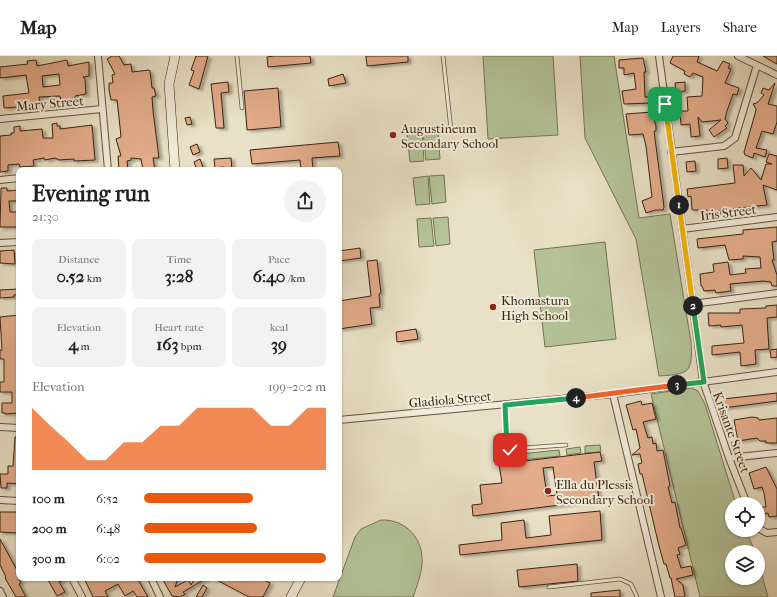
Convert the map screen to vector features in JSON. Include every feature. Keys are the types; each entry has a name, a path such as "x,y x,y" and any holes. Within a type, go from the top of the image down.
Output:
{"street":[{"path":"98,56 108,167"},
{"path":"175,56 169,84 175,167"},
{"name":"Krisante Street","path":"658,56 704,382 729,458 745,497"},
{"path":"738,56 777,75"},
{"path":"671,152 724,146 735,138 757,66"},
{"name":"Mary Street","path":"0,119 102,109"},
{"path":"0,180 16,178"},
{"name":"Iris Street","path":"682,229 777,217"},
{"path":"0,243 16,242"},
{"path":"692,304 777,293"},
{"name":"Gladiola Street","path":"342,420 613,394 777,372"},
{"path":"613,394 661,597"},
{"path":"0,427 16,428"},
{"path":"729,458 777,453"},
{"path":"0,500 16,501"},
{"path":"765,532 777,532"},
{"path":"74,581 82,597"},
{"path":"152,581 160,597"},
{"path":"291,597 299,581"},
{"path":"0,591 3,597"}],"lane":[{"path":"237,56 242,108"},
{"path":"444,56 451,130"},
{"path":"505,405 508,449 566,445"},
{"path":"549,587 620,579 631,584 637,597"}],"green space":[{"path":"483,56 553,56 558,135 488,139"},
{"path":"580,56 614,56 639,218 670,214 691,342 690,366 683,373 659,376 636,239 585,138"},
{"path":"438,131 440,159 426,160 423,133"},
{"path":"422,133 424,161 410,162 407,134"},
{"path":"444,175 446,202 432,204 429,176"},
{"path":"428,176 430,204 416,205 413,178"},
{"path":"448,217 450,244 436,246 433,218"},
{"path":"431,218 434,246 419,247 417,219"},
{"path":"605,242 616,339 545,347 534,250"},
{"path":"691,388 698,391 705,404 734,497 725,497 725,537 749,537 752,545 725,545 725,585 765,585 768,597 700,597 651,394"},
{"path":"600,445 601,452 585,453 585,446"},
{"path":"580,447 581,453 567,455 566,449"},
{"path":"559,450 560,456 521,460 520,454"},
{"path":"381,520 398,523 412,532 420,546 422,555 419,580 413,597 333,597 339,581 342,581 342,572 355,537 361,529"}],"building":[{"path":"112,56 119,56 124,65 131,64 132,72 150,71 152,88 154,88 156,96 152,97 159,158 153,158 154,167 142,167 141,159 131,158 131,160 127,161 128,167 119,167 118,156 121,156 116,139 121,137 117,100 111,100 109,90 109,83 113,83 112,75 115,74 107,59"},
{"path":"196,56 208,56 199,89 189,85 194,71 191,70"},
{"path":"310,56 311,63 268,67 267,57"},
{"path":"366,56 408,56 408,62 367,66"},
{"path":"673,56 699,56 697,62 717,71 723,61 730,64 728,68 731,69 725,83 739,88 737,95 733,94 727,111 725,119 728,123 725,126 727,128 714,137 709,130 721,120 702,122 698,117 700,136 691,137 690,124 681,125 680,111 688,111 687,97 702,96 703,77 693,73 690,77 684,74 685,71 670,63"},
{"path":"763,56 777,56 777,64"},
{"path":"643,58 646,72 644,72 645,97 649,97 650,103 624,104 622,91 636,89 634,73 624,75 624,68 619,68 619,60"},
{"path":"36,60 37,66 67,60 68,66 89,62 89,76 83,77 85,79 86,94 75,96 75,100 61,101 60,96 39,97 40,105 4,108 3,96 29,93 26,75 0,78 0,67 28,64 27,61","holes":["59,74 60,85 43,87 42,76"]},
{"path":"343,74 346,83 329,86 328,79"},
{"path":"228,82 229,92 221,93 224,128 216,128 211,84"},
{"path":"685,82 685,91 676,92 675,83"},
{"path":"775,83 768,104 777,106 777,122 773,134 762,131 756,148 767,150 765,157 754,153 753,158 745,155 744,152 756,109 753,104 757,103 764,95 761,93 763,88 769,90"},
{"path":"278,88 281,127 247,130 244,91"},
{"path":"652,112 656,126 656,131 654,131 664,207 663,210 655,210 646,213 642,201 652,197 646,146 643,134 629,135 626,114"},
{"path":"190,117 192,124 187,125 185,118"},
{"path":"57,123 57,126 60,126 60,129 92,125 95,160 74,161 74,159 59,160 55,158 45,160 44,158 33,160 34,166 20,167 19,164 8,165 8,171 0,172 0,136 11,135 11,133 14,133 14,127 20,126 20,131 42,129 43,138 53,138 52,124"},
{"path":"338,142 340,156 312,158 313,167 301,167 300,160 252,164 250,150"},
{"path":"197,144 200,152 193,155 190,147"},
{"path":"769,154 777,156 777,190 763,185 767,205 720,210 721,215 713,216 712,212 707,213 707,210 692,210 691,196 688,197 687,189 735,183 733,165 743,165 744,176 751,168 761,180 766,164 772,164 766,162"},
{"path":"231,158 232,167 215,167 214,159"},
{"path":"727,158 728,168 718,169 718,159"},
{"path":"200,159 203,167 196,167 194,162"},
{"path":"695,161 696,171 687,172 686,162"},
{"path":"1,188 7,188 7,191 16,190 16,201 9,201 10,212 16,212 16,227 0,227"},
{"path":"777,227 777,241 772,242 774,260 772,260 777,275 777,286 772,286 771,282 763,281 730,284 731,291 716,293 715,290 704,291 701,286 700,274 714,272 713,264 728,262 730,275 746,273 745,269 761,268 760,257 743,256 743,259 729,260 725,245 698,248 697,239 743,234 743,230"},
{"path":"360,248 361,258 342,261 342,251"},
{"path":"14,250 15,264 0,263 0,251"},
{"path":"377,260 381,293 379,294 380,307 370,308 372,324 342,329 342,301 371,296 367,261"},
{"path":"16,289 16,295 14,295 14,297 0,298 0,290"},
{"path":"777,305 777,317 767,318 769,349 755,350 756,364 741,366 740,352 712,355 712,346 744,343 742,325 721,327 721,325 709,326 708,313 740,313 740,309 766,308 766,306"},
{"path":"16,315 16,413 2,413 2,403 12,403 12,392 0,392 0,382 4,382 4,359 0,359 0,350 2,350 0,317"},
{"path":"416,329 418,339 397,342 396,332"},
{"path":"777,349 777,357 771,358 770,350"},
{"path":"777,393 777,401 723,408 723,399"},
{"path":"641,401 642,405 652,403 656,419 643,422 648,438 652,437 653,444 656,443 657,451 663,450 670,486 668,487 672,503 675,502 680,528 686,545 678,548 680,554 677,555 681,568 691,566 693,575 676,579 683,585 685,597 675,597 671,578 666,564 664,564 659,546 642,474 640,474 638,464 642,463 640,454 632,455 640,448 636,429 633,430 626,405"},
{"path":"752,417 758,418 759,420 777,418 777,443 766,443 766,441 760,441 757,438 738,441 734,420"},
{"path":"16,437 16,484 7,483 7,488 1,488 0,474 8,474 8,466 13,466"},
{"path":"600,452 602,461 594,462 599,500 473,516 472,505 482,504 480,485 502,483 499,464","holes":["553,467 557,495 547,496 543,468"]},
{"path":"766,467 777,489 777,516 769,517 768,513 765,513 765,497 762,487 754,489 749,473"},
{"path":"600,511 602,540 460,555 459,545 502,540 501,523 524,520 526,538 551,535 549,516"},
{"path":"0,512 16,512 16,533 0,532"},
{"path":"0,539 16,568 16,581 20,581 21,583 19,584 26,597 16,597 5,578 6,577 0,565"},
{"path":"577,564 578,581 519,587 517,570"},
{"path":"49,581 61,581 59,582 65,592 57,596"},
{"path":"85,581 139,581 148,597 137,597 133,591 125,596 118,584 105,591 108,597 93,597"},
{"path":"164,581 177,581 175,587 186,581 189,581 191,585 193,581 202,581 183,592 185,594 180,597 172,596"},
{"path":"219,581 266,581 270,583 263,597 249,597"},
{"path":"203,585 207,588 202,597 196,597"},
{"path":"620,590 620,597 591,597 591,593"}],"place":[{"name":"Augustineum Secondary School","path":"393,135"},
{"name":"Khomastura High School","path":"493,307"},
{"name":"Ella du Plessis Secondary School","path":"548,491"}],"route":[{"path":"510,450 507,447 505,405 613,394 704,382 665,104"}]}
